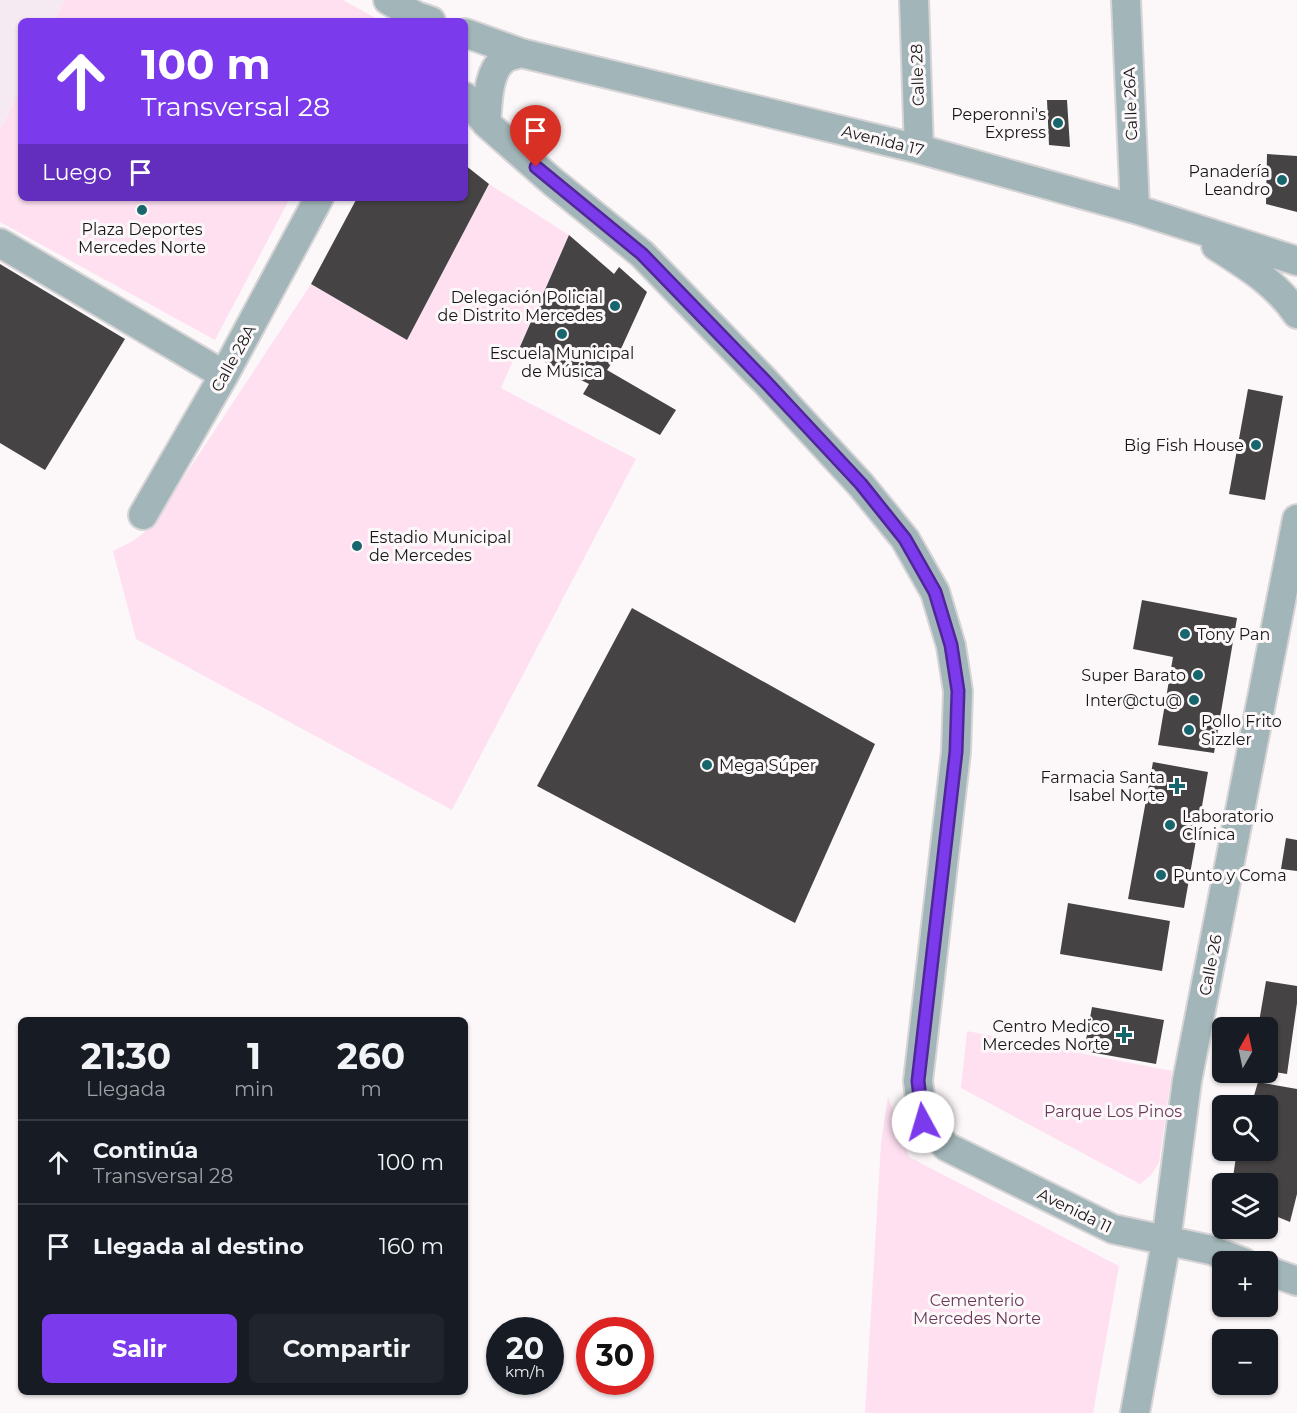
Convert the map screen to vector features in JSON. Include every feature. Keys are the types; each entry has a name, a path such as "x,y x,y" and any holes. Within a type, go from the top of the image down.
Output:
{"street":[{"path":"388,0 417,18"},
{"name":"Calle 28","path":"914,0 920,149"},
{"name":"Calle 26A","path":"1126,0 1135,208"},
{"name":"Avenida 17","path":"468,34 521,53 920,149 1135,208 1297,261"},
{"path":"486,123 490,88 495,70 504,59 521,53"},
{"path":"468,101 486,123"},
{"name":"Avenida 11","path":"486,123 553,182 642,254 765,381 861,484 905,539 935,592 951,645 958,691 956,752 918,1081 923,1122 947,1147 1113,1229 1214,1251"},
{"name":"Calle 28A","path":"143,515 224,375 317,201"},
{"path":"1184,225 1260,274 1286,298 1297,314"},
{"path":"0,243 224,375"},
{"name":"Calle 26","path":"1135,1413 1166,1242 1187,1081 1297,519"},
{"path":"1278,1274 1297,1281"}],"shaded area":[{"path":"0,0 65,0 56,18 18,18 18,94 0,130"}],"green space":[{"path":"65,0 343,0 376,18 56,18"},
{"name":"Plaza Deportes Mercedes Norte","path":"18,94 18,201 288,201 215,340 0,222 0,130"},
{"name":"Estadio Municipal de Mercedes","path":"489,184 569,235 501,388 636,459 452,810 136,639 113,551 133,541 151,527 311,284 407,340"},
{"name":"Parque Los Pinos","path":"967,1031 1172,1071 1159,1163 1151,1175 1140,1184 961,1088"},
{"name":"Cementerio Mercedes Norte","path":"888,1096 909,1157 1119,1266 1093,1413 865,1413 881,1143"}],"building":[{"name":"Peperonni's Express","path":"1047,100 1067,100 1070,147 1049,145"},
{"name":"Panadería Leandro","path":"1267,154 1297,156 1297,212 1266,204"},
{"path":"468,167 489,184 407,340 311,284 355,201 468,201"},
{"name":"Escuela Municipal de Música","path":"569,235 614,274 619,267 647,292 620,351 607,370 676,410 660,435 583,394 589,384 519,349"},
{"path":"0,264 125,339 45,470 0,443"},
{"name":"Big Fish House","path":"1248,389 1283,396 1265,500 1229,494"},
{"path":"1142,600 1237,618 1214,753 1158,745 1173,657 1133,649"},
{"name":"Mega Súper","path":"632,608 875,744 795,923 537,786"},
{"path":"1153,762 1208,772 1184,908 1128,899"},
{"path":"1286,838 1297,840 1297,871 1281,869"},
{"path":"1068,903 1170,921 1162,971 1060,954"},
{"path":"1266,981 1297,986 1297,1003 1287,1074 1278,1073 1278,1017 1260,1017"},
{"name":"Centro Medico Mercedes Norte","path":"1092,1007 1164,1020 1156,1064 1084,1051"},
{"path":"1258,1083 1297,1089 1297,1194 1290,1222 1278,1217 1278,1173 1234,1173 1235,1161 1278,1161 1278,1095 1254,1095"}],"place":[{"name":"Peperonni's Express","path":"1058,123"},
{"name":"Panadería Leandro","path":"1282,180"},
{"name":"Plaza Deportes Mercedes Norte","path":"142,210"},
{"name":"Delegación Policial de Distrito Mercedes","path":"615,306"},
{"name":"Escuela Municipal de Música","path":"562,334"},
{"name":"Big Fish House","path":"1256,445"},
{"name":"Estadio Municipal de Mercedes","path":"357,546"},
{"name":"Tony Pan","path":"1185,634"},
{"name":"Super Barato","path":"1198,675"},
{"name":"Inter@ctu@","path":"1194,700"},
{"name":"Pollo Frito Sizzler","path":"1189,730"},
{"name":"Mega Súper","path":"707,765"},
{"name":"Farmacia Santa Isabel Norte","path":"1177,786"},
{"name":"Laboratorio Clínica","path":"1170,825"},
{"name":"Punto y Coma","path":"1161,875"},
{"name":"Centro Medico Mercedes Norte","path":"1124,1035"}],"route":[{"path":"536,167 642,254 765,381 861,484 905,539 935,592 951,645 958,691 956,752 918,1081 923,1122"}]}
